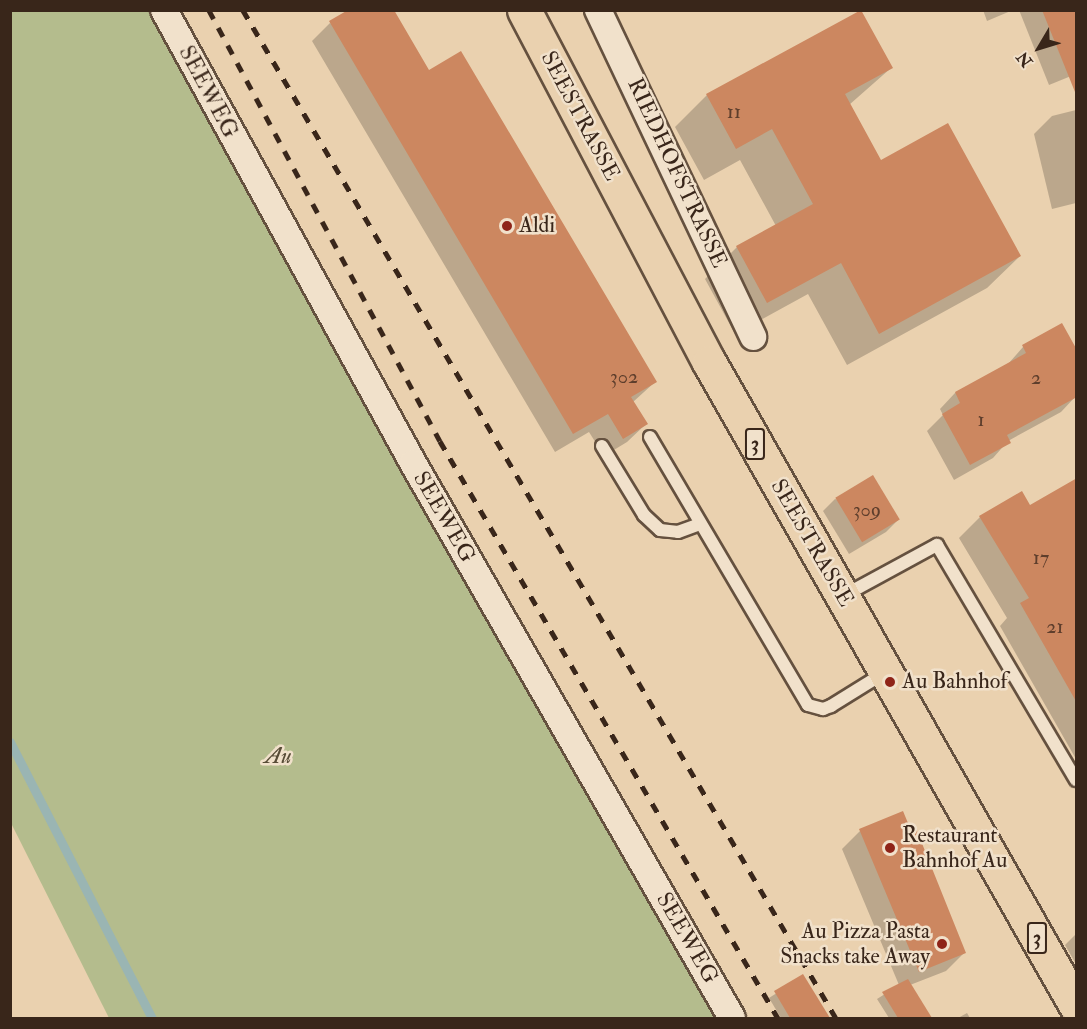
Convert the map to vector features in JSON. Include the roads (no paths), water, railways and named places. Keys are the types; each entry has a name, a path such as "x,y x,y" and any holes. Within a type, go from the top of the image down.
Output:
{"main road":[{"name":"SEESTRASSE","path":"524,10 709,362 884,674 1077,1006"}],"street":[{"name":"SEEWEG","path":"164,10 407,453 732,1018"},
{"name":"RIEDHOFSTRASSE","path":"598,10 753,336"}],"lane":[{"path":"650,437 808,705 814,708 831,706 884,674"},
{"path":"602,446 644,515 660,530 678,532 700,524"},
{"path":"842,597 937,545 1077,780"}],"waterway":[{"path":"10,742 152,1018"}],"railway":[{"path":"209,10 440,441 778,1018"},
{"path":"243,10 836,1018"}],"place":[{"name":"Aldi","path":"507,226"},
{"name":"Au Bahnhof","path":"890,682"},
{"name":"Restaurant Bahnhof Au","path":"890,848"},
{"name":"Au Pizza Pasta Snacks take Away","path":"942,944"}],"park label":[{"name":"Au","path":"278,757"}]}
